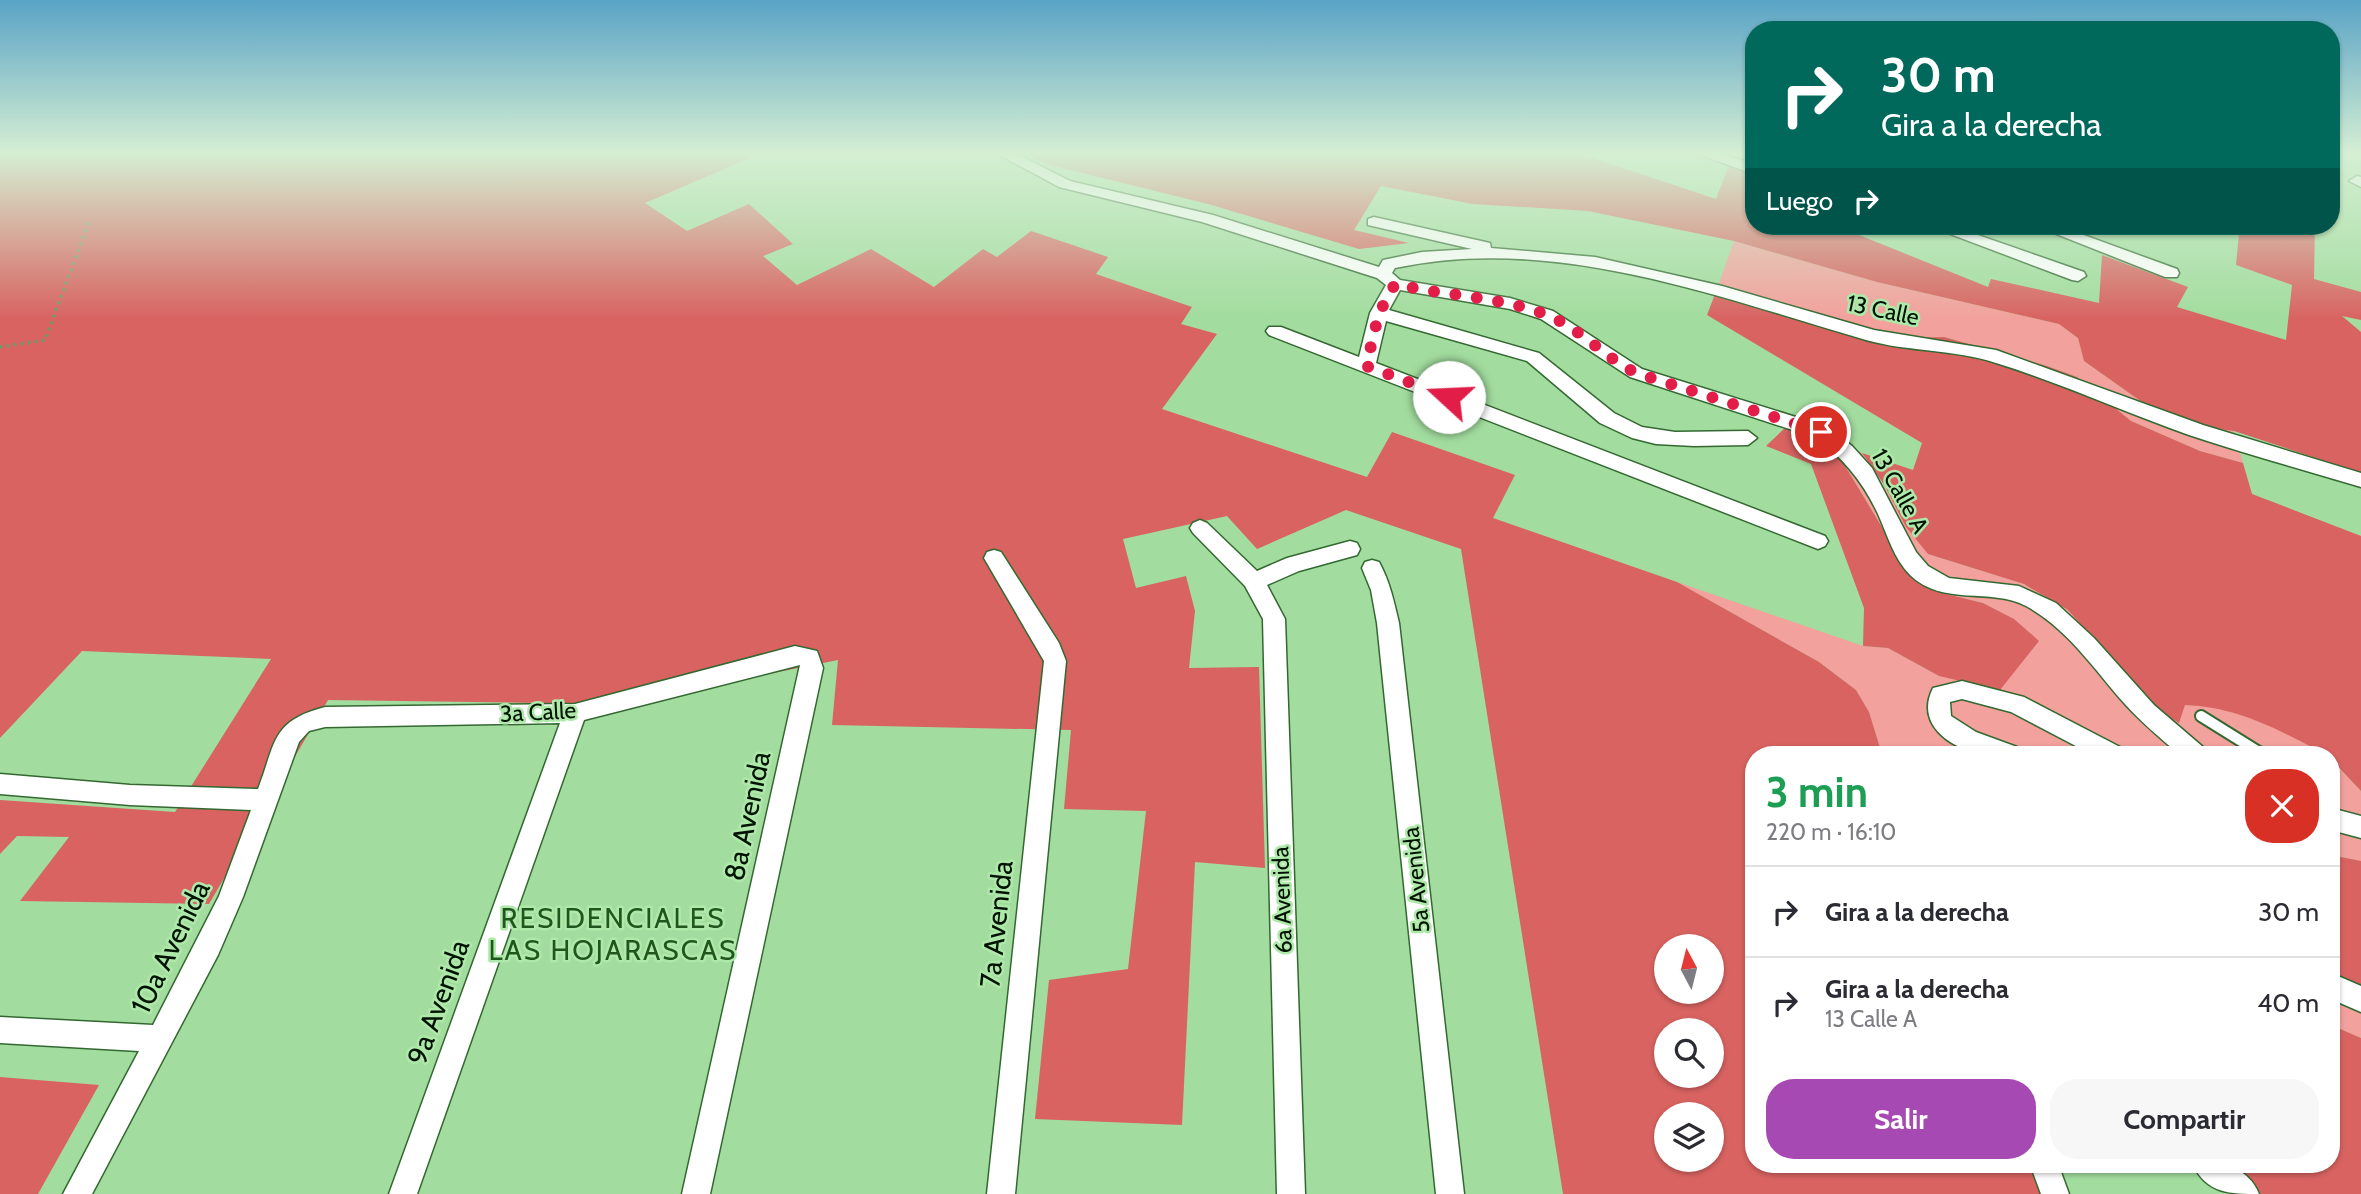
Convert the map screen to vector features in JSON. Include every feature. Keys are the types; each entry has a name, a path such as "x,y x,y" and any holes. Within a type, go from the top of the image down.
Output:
{"street":[{"name":"13 Calle A","path":"1164,208 1207,218 1388,276 1504,302 1547,315 1578,331 1618,364 1636,373 1821,432 1841,444 1860,463 1884,504 1909,560 1920,572 1933,581 1965,590 2002,590 2031,599 2093,649 2133,699 2186,746"},
{"path":"1374,222 1503,253"},
{"path":"1962,235 2078,276"},
{"path":"2069,235 2171,273"},
{"name":"13 Calle","path":"1388,276 1394,260 1503,253 1595,262 1722,291 1873,336 1996,356 2196,430 2361,480"},
{"path":"1366,366 1388,276"},
{"path":"1379,313 1533,357 1548,365 1607,419 1627,431 1692,439 1748,438"},
{"path":"1275,331 1818,541"},
{"path":"1200,528 1255,581 1294,564 1350,548"},
{"name":"7a Avenida","path":"994,558 1051,649 1055,661 1000,1194"},
{"name":"5a Avenida","path":"1372,568 1381,590 1388,623 1450,1194"},
{"name":"6a Avenida","path":"1255,581 1270,606 1274,619 1291,1194"},
{"name":"3a Calle","path":"302,723 324,717 575,713 795,656 809,657"},
{"name":"8a Avenida","path":"696,1194 812,668 809,657"},
{"path":"1987,746 1968,739 1941,722 1937,707 1941,695 1962,690 2016,705 2096,746"},
{"name":"9a Avenida","path":"403,1194 575,713"},
{"name":"10a Avenida","path":"77,1194 159,1039 187,993 231,897 289,737 302,723"},
{"path":"0,784 130,795 264,800"},
{"path":"2340,990 2361,999"},
{"path":"0,1030 159,1039"},
{"path":"2047,1173 2055,1194"},
{"path":"2218,1173 2245,1194"}],"lane":[{"path":"2201,716 2249,746"}],"path":[{"path":"0,347 46,340 89,222"}],"shaded area":[{"path":"0,208 652,208 687,231 740,208 753,208 793,244 763,256 797,285 871,249 934,287 983,249 997,257 1031,231 1108,257 1096,274 1192,307 1181,324 1217,334 1162,409 1367,477 1392,432 1515,475 1493,518 1677,582 1819,662 1856,690 1869,712 1880,746 1745,746 1745,1173 2042,1173 2050,1194 1563,1194 1461,549 1346,510 1257,549 1227,516 1123,539 1136,588 1186,576 1195,611 1189,668 1259,667 1265,868 1195,862 1182,1125 1035,1119 1049,980 1128,969 1146,811 1064,809 1071,730 832,725 838,660 619,704 328,700 209,904 20,901 69,837 17,836 0,854 0,800 175,812 271,659 82,651 0,738"},
{"path":"1220,208 1368,208 1354,230 1409,243 1359,249"},
{"path":"1534,208 1745,208 1745,235 1859,235 1988,287 1991,279 2099,303 2102,255 2188,287 2177,307 2286,340 2292,285 2236,265 2239,235 2315,235 2314,279 2361,292 2361,320 2342,316 2361,332 2361,473 2234,431 2192,426 2149,407 2084,361 2078,338 2059,324 1877,282 1734,241 1588,211"},
{"path":"1734,241 1877,282 2059,324 2078,338 2084,361 2149,407 2192,426 2234,431 2243,463 2200,451 2131,421 2077,377 2047,366 1944,337 1892,338 1718,286"},
{"path":"1718,286 1892,338 1944,337 2047,366 2077,377 2131,421 2200,451 2243,463 2252,494 2361,536 2361,791 2340,769 2340,746 2310,746 2258,721 2204,707 2185,705 2179,723 2154,708 2068,610 2024,584 1928,554 1906,527 1885,486 1862,453 1913,470 1922,443 1707,315"},
{"path":"1787,426 1830,441 1897,552 1916,578 1942,593 1983,603 2014,619 2039,641 2000,690 1939,676 1888,648 1863,646 1864,608 1811,464 1766,446"},
{"path":"1830,441 1862,453 1928,554 2024,584 2068,610 2108,653 2185,705 2213,706 2263,721 2310,746 1880,746 1869,712 1856,690 1819,662 1677,582 1863,646 1888,648 1939,676 2014,619 1983,603 1942,593 1916,578 1897,552"},
{"path":"2340,769 2361,791 2361,861 2340,857"},
{"path":"2340,857 2361,861 2361,993 2340,985"},
{"path":"2340,985 2361,993 2361,1038 2340,1029"},
{"path":"2340,1029 2361,1038 2361,1194 2246,1194 2237,1173 2340,1173"},
{"path":"0,1077 99,1085 38,1194 0,1194"}],"district":[{"name":"RESIDENCIALES LAS HOJARASCAS","path":"613,934"}],"route":[{"path":"1449,397 1366,366 1379,313 1395,284 1504,302 1547,315 1578,331 1618,364 1636,373 1821,432"}]}
